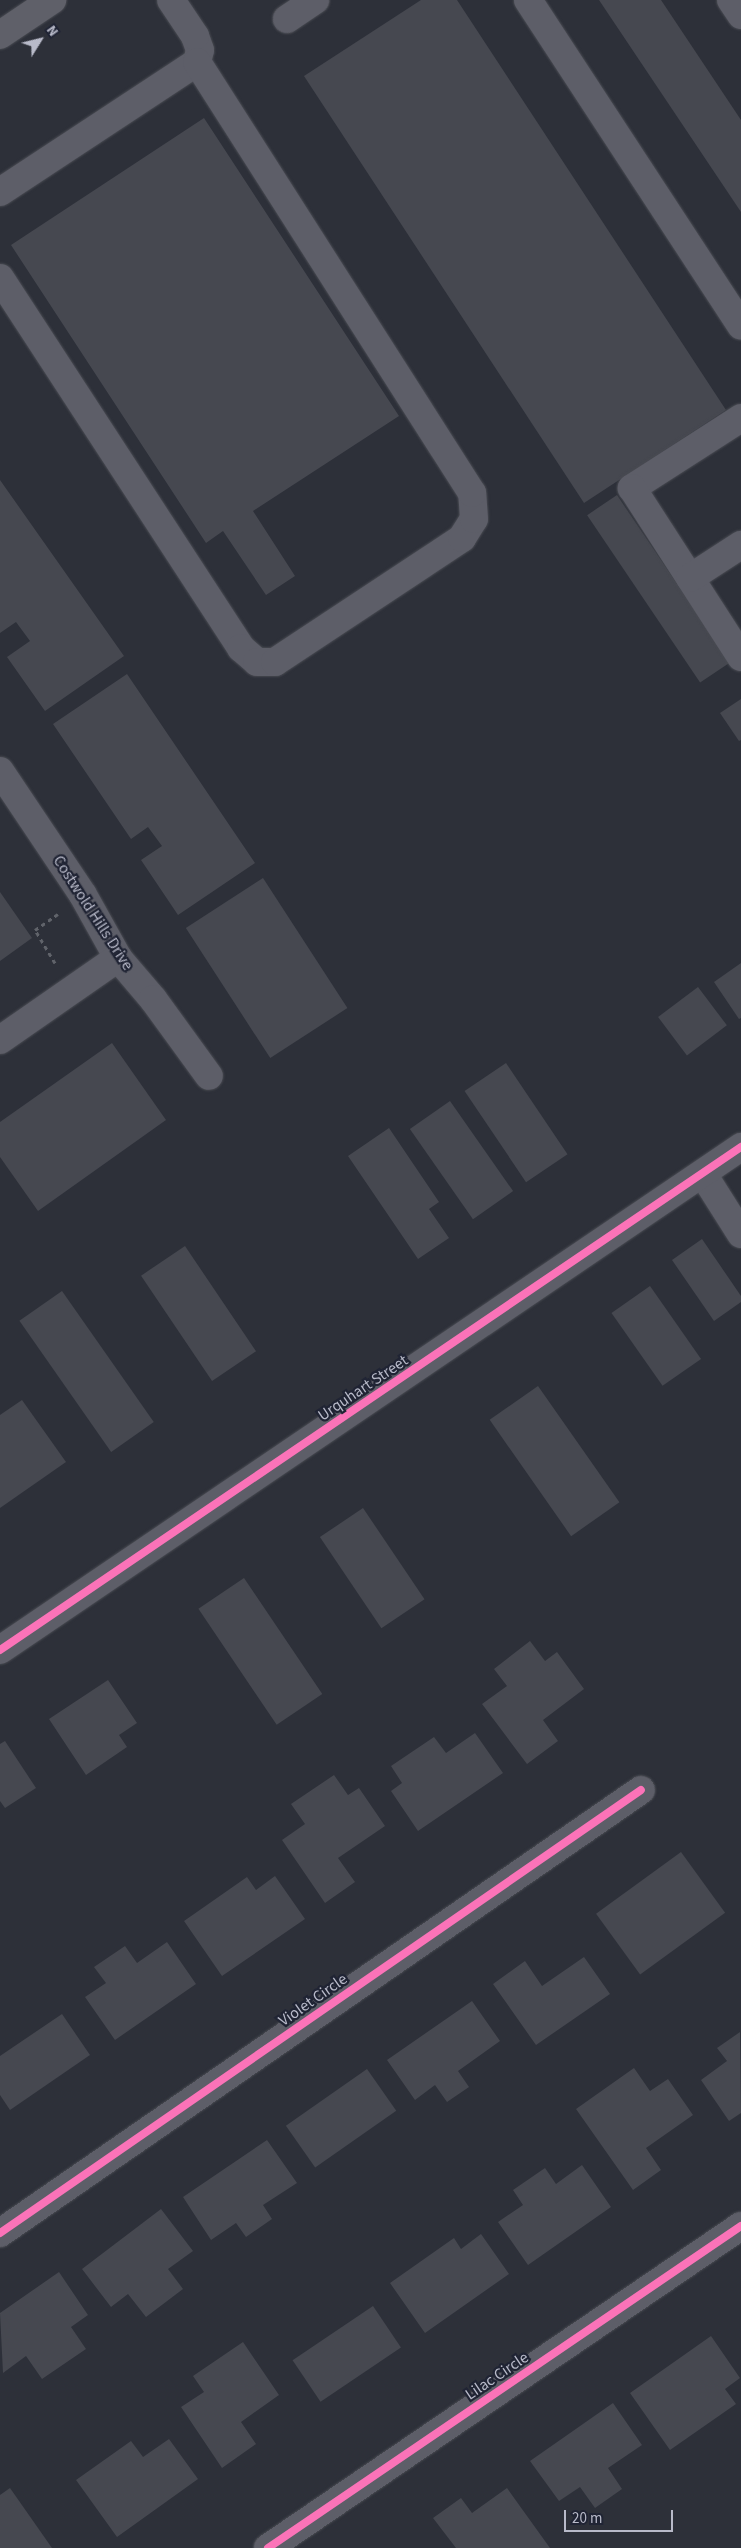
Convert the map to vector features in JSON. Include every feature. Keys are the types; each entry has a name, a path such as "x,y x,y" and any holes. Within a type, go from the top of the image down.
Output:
{"main road":[{"path":"0,35 52,0"}],"street":[{"path":"0,192 197,62 200,50 195,36 171,0"},
{"path":"287,19 316,0"},
{"path":"528,0 741,326"},
{"path":"731,0 741,15"},
{"path":"0,278 241,648 257,662 275,662 462,538 474,519 472,493 197,62"},
{"path":"741,418 632,488 741,657"},
{"path":"690,578 741,545"},
{"name":"Costwold Hills Drive","path":"0,771 83,894 118,958 153,999 209,1076"},
{"path":"0,1040 118,958"},
{"name":"Urquhart Street","path":"0,1650 741,1147"},
{"path":"703,1174 741,1234"},
{"name":"Violet Circle","path":"0,2233 641,1790"},
{"name":"Lilac Circle","path":"268,2548 741,2226"}],"path":[{"path":"57,966 35,930 64,910"}],"building":[{"path":"421,0 457,0 726,410 584,503 304,76"},
{"path":"599,0 661,0 741,120 741,212"},
{"path":"204,118 399,416 253,511 295,576 266,595 223,531 206,543 11,245"},
{"path":"0,480 124,656 45,711 7,657 30,641 16,622 0,633"},
{"path":"617,495 730,662 700,683 587,515"},
{"path":"127,674 255,863 178,915 141,860 162,846 148,827 131,839 53,724"},
{"path":"741,699 741,740 739,741 720,713"},
{"path":"263,878 347,1008 270,1058 186,928"},
{"path":"0,892 32,938 0,961"},
{"path":"741,963 741,1018 739,1019 714,982"},
{"path":"698,987 727,1025 687,1055 658,1017"},
{"path":"112,1043 166,1120 38,1211 0,1157 0,1122"},
{"path":"506,1063 568,1154 526,1182 465,1091"},
{"path":"450,1101 513,1191 473,1219 410,1129"},
{"path":"389,1128 439,1202 429,1209 449,1238 418,1259 348,1156"},
{"path":"702,1239 741,1296 741,1302 714,1321 672,1260"},
{"path":"185,1246 256,1351 212,1381 141,1276"},
{"path":"650,1286 701,1359 663,1386 611,1313"},
{"path":"62,1291 154,1422 111,1452 19,1321"},
{"path":"538,1386 619,1502 571,1536 490,1420"},
{"path":"22,1400 66,1462 0,1508 0,1415"},
{"path":"363,1508 425,1599 381,1628 320,1537"},
{"path":"244,1578 322,1694 277,1725 198,1609"},
{"path":"530,1641 545,1661 557,1652 584,1689 543,1720 558,1741 527,1764 482,1704 507,1686 494,1669"},
{"path":"108,1680 137,1723 119,1735 127,1747 86,1775 49,1719"},
{"path":"475,1733 503,1773 418,1831 391,1791 402,1783 391,1766 434,1737 446,1753"},
{"path":"5,1741 36,1788 5,1808 0,1801 0,1744"},
{"path":"334,1775 348,1795 359,1788 385,1826 338,1858 355,1882 325,1903 282,1840 305,1824 291,1804"},
{"path":"681,1852 725,1913 640,1974 596,1914"},
{"path":"275,1876 305,1919 222,1976 184,1921 247,1877 256,1890"},
{"path":"167,1942 196,1984 115,2040 85,1997 106,1983 94,1967 125,1946 137,1963"},
{"path":"584,1957 610,1994 536,2045 493,1984 525,1961 542,1986"},
{"path":"472,2001 500,2041 458,2071 469,2087 447,2102 435,2085 415,2100 387,2060"},
{"path":"62,2014 90,2055 10,2110 0,2095 0,2056"},
{"path":"740,2032 741,2113 729,2121 701,2080 727,2061 717,2048"},
{"path":"634,2068 650,2091 668,2079 693,2115 646,2148 661,2170 633,2190 576,2109"},
{"path":"367,2069 396,2111 315,2168 286,2126"},
{"path":"267,2140 297,2183 263,2205 272,2219 246,2237 236,2223 211,2240 183,2197"},
{"path":"582,2165 611,2207 528,2265 498,2222 523,2205 513,2190 545,2168 556,2184"},
{"path":"161,2209 193,2251 168,2269 183,2289 146,2317 128,2294 111,2307 82,2269"},
{"path":"481,2234 509,2274 425,2333 390,2283 454,2238 461,2249"},
{"path":"59,2272 88,2315 71,2327 86,2349 42,2379 26,2356 3,2373 0,2313"},
{"path":"373,2306 401,2347 321,2402 293,2360"},
{"path":"711,2336 740,2378 725,2389 736,2404 670,2450 630,2393"},
{"path":"243,2342 279,2395 241,2422 256,2444 222,2468 181,2407 204,2392 193,2376"},
{"path":"613,2403 642,2445 608,2468 622,2489 595,2508 580,2487 559,2501 530,2461"},
{"path":"169,2439 198,2479 117,2537 76,2480 131,2441 143,2457"},
{"path":"10,2488 52,2548 0,2548 0,2495"},
{"path":"507,2488 550,2548 456,2548 433,2518 461,2498 472,2513"}],"cycle path":[{"path":"0,1650 741,1147"},
{"path":"0,2233 641,1790"},
{"path":"268,2548 741,2226"}]}
